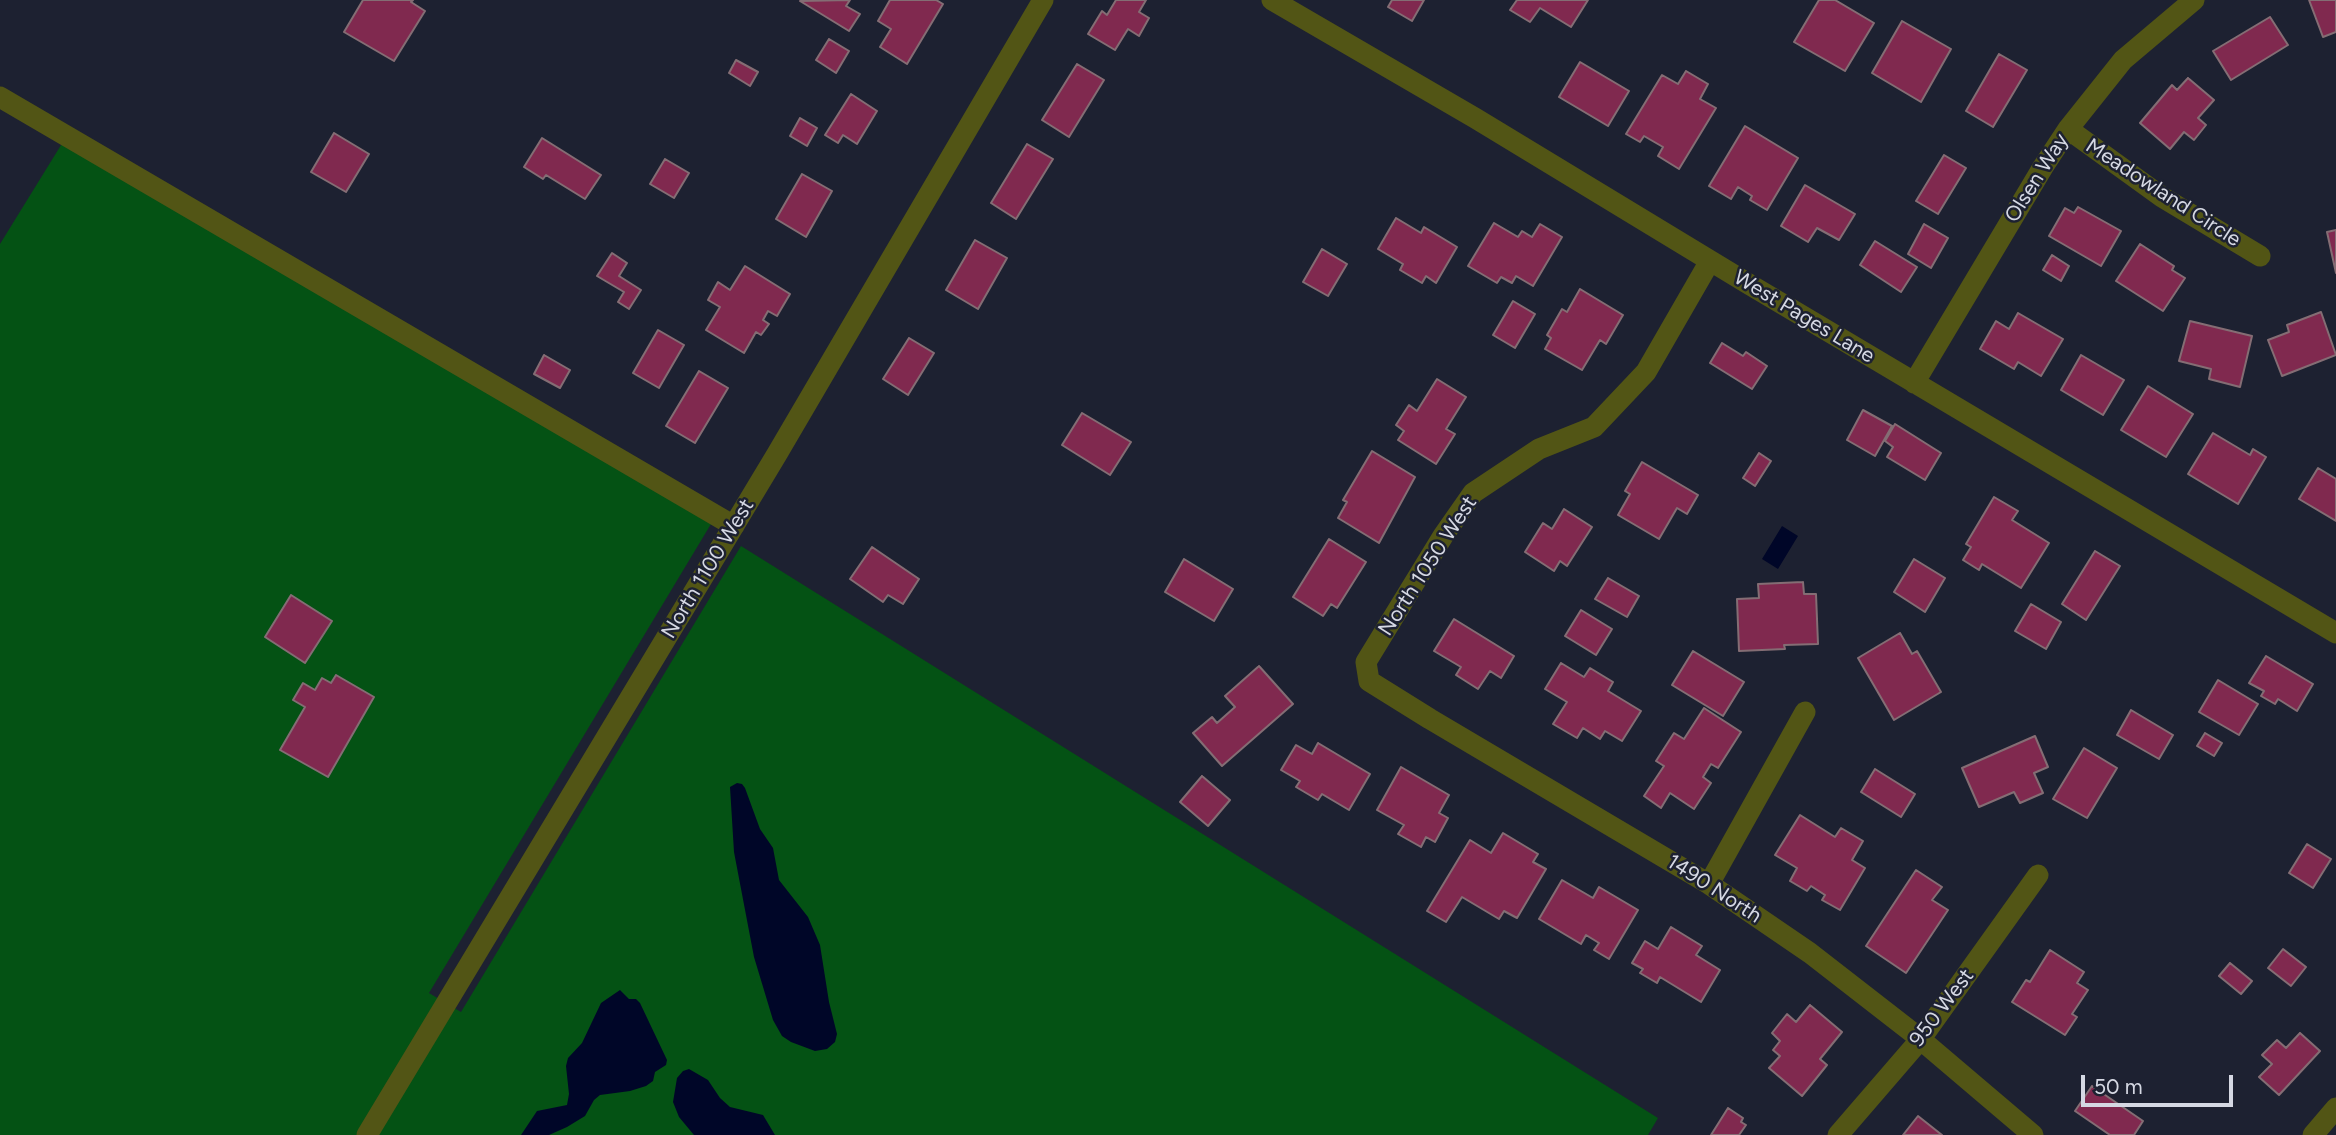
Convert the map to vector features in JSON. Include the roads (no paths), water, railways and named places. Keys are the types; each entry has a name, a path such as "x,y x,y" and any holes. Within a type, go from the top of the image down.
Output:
{"street":[{"name":"North 1100 West","path":"367,1135 734,526 1043,0"},
{"name":"West Pages Lane","path":"1272,0 1475,118 2336,633"},
{"name":"Olsen Way","path":"1914,383 2068,129 2123,60 2194,0"},
{"path":"0,97 734,526"},
{"name":"Meadowland Circle","path":"2068,129 2162,197 2260,256"},
{"name":"North 1050 West","path":"1369,681 1366,662 1443,536 1473,494 1539,449 1594,427 1646,372 1710,261"},
{"name":"1490 North","path":"1369,681 1709,884 1810,953 1920,1040 2033,1135"},
{"path":"1709,884 1805,712"},
{"name":"950 West","path":"1838,1135 1920,1040 2038,875"},
{"path":"2313,1135 2336,1108"}],"water":[{"path":"1782,526 1798,536 1778,569 1762,559"},
{"path":"737,783 745,788 760,829 773,848 779,880 808,917 820,945 837,1034 835,1042 827,1049 815,1051 791,1042 782,1036 773,1020 754,957 734,852 730,787"},
{"path":"620,990 629,999 636,999 640,1003 667,1060 666,1065 655,1072 653,1081 646,1086 600,1095 585,1116 567,1127 549,1135 521,1135 537,1111 567,1105 568,1058 582,1043 601,1003"},
{"path":"689,1069 708,1080 730,1107 763,1115 775,1135 694,1135 679,1117 673,1102 677,1078"}]}
